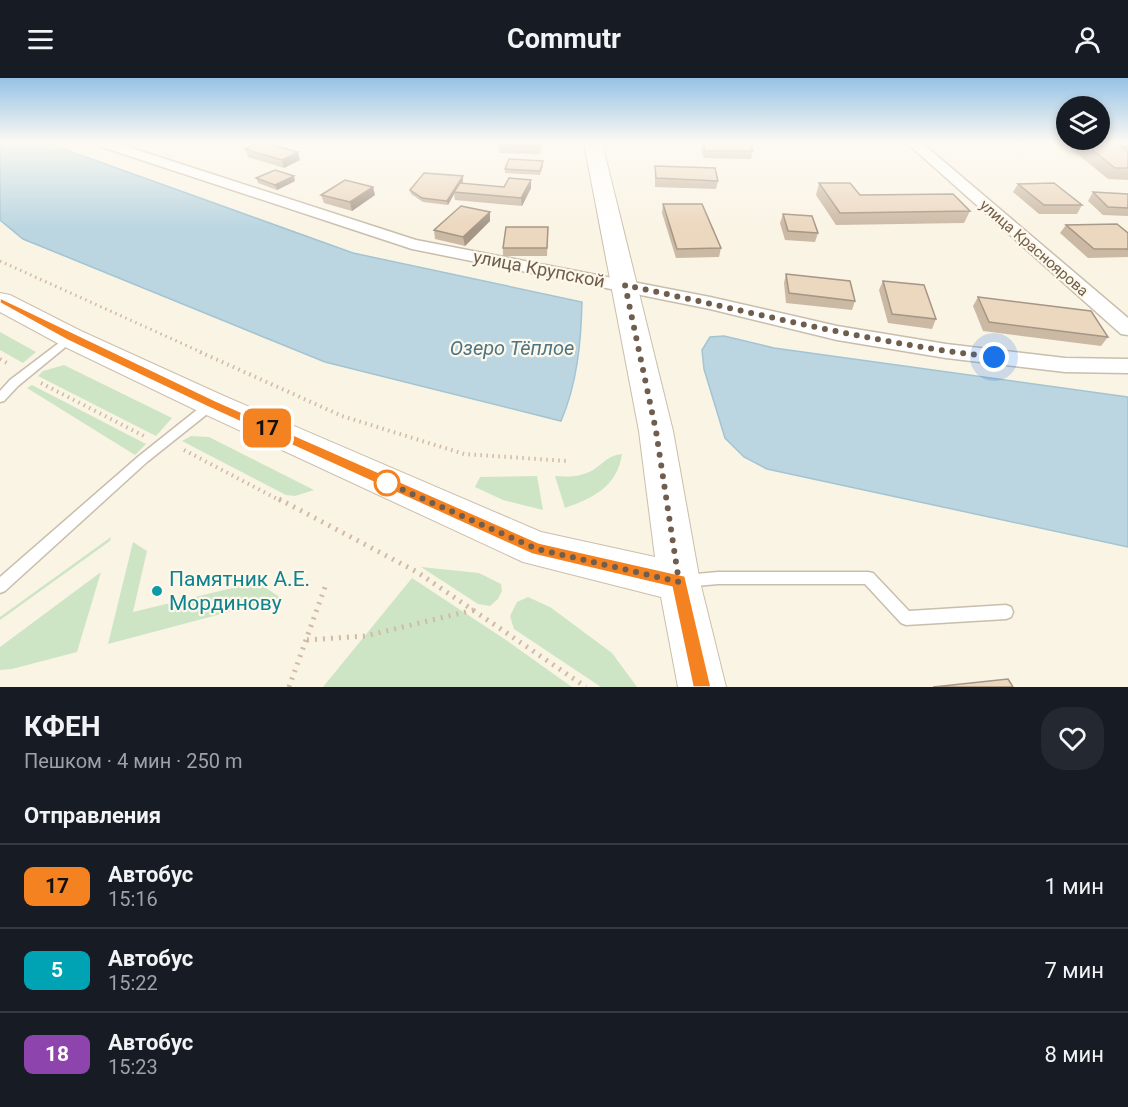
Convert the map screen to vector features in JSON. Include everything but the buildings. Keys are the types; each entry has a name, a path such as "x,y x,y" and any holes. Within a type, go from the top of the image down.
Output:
{"main road":[{"path":"600,171 656,431 679,582 702,687"},
{"path":"0,301 71,338 212,404 537,549 679,582"}],"street":[{"name":"улица Крупской","path":"205,171 412,243 500,263 625,285 837,333 946,351 1065,364 1128,366"},
{"name":"улица Красноярова","path":"948,171 1128,329"}],"lane":[{"path":"0,398 25,374 71,338"},
{"path":"0,586 163,443 212,404"},
{"path":"679,582 718,578 867,578 906,618 1006,612"}],"path":[{"path":"0,261 342,416 464,454 567,461"},
{"path":"0,359 151,440 176,446 417,572 586,687"},
{"path":"289,687 325,587"},
{"path":"307,640 365,636 474,610"}],"green space":[{"path":"0,332 36,352 23,363 0,350"},
{"path":"64,365 172,418 156,436 38,376 43,371"},
{"path":"32,385 146,444 135,455 27,388"},
{"path":"191,436 209,437 314,490 295,496 286,495 182,441"},
{"path":"622,454 615,475 602,490 565,508 555,476 584,474 610,458"},
{"path":"537,476 543,510 503,500 475,487 480,477"},
{"path":"111,537 110,541 0,620 0,617"},
{"path":"133,542 147,551 133,612 257,582 281,598 108,644"},
{"path":"421,567 479,573 501,584 502,591 498,599 490,606 478,604"},
{"path":"101,572 77,652 0,670 0,647"},
{"path":"412,578 506,640 572,687 323,687"},
{"path":"528,597 550,607 612,653 637,687 601,687 514,629 510,616 517,602"}],"water":[{"name":"Озеро Тёплое","path":"0,171 126,171 353,253 582,302 581,333 571,393 561,421 325,362 23,239 0,220"},
{"path":"724,336 774,348 1128,397 1128,547 767,469 744,457 725,438 704,369 702,350 710,337"}],"bus line":[{"name":"17","path":"0,301 71,338 212,404 537,549 679,582 702,687"}],"place":[{"name":"Памятник А.Е. Мординову","path":"157,591"}],"route":[{"path":"387,483 385,482 537,549 679,582 656,431 625,285 837,333 994,357"}]}
